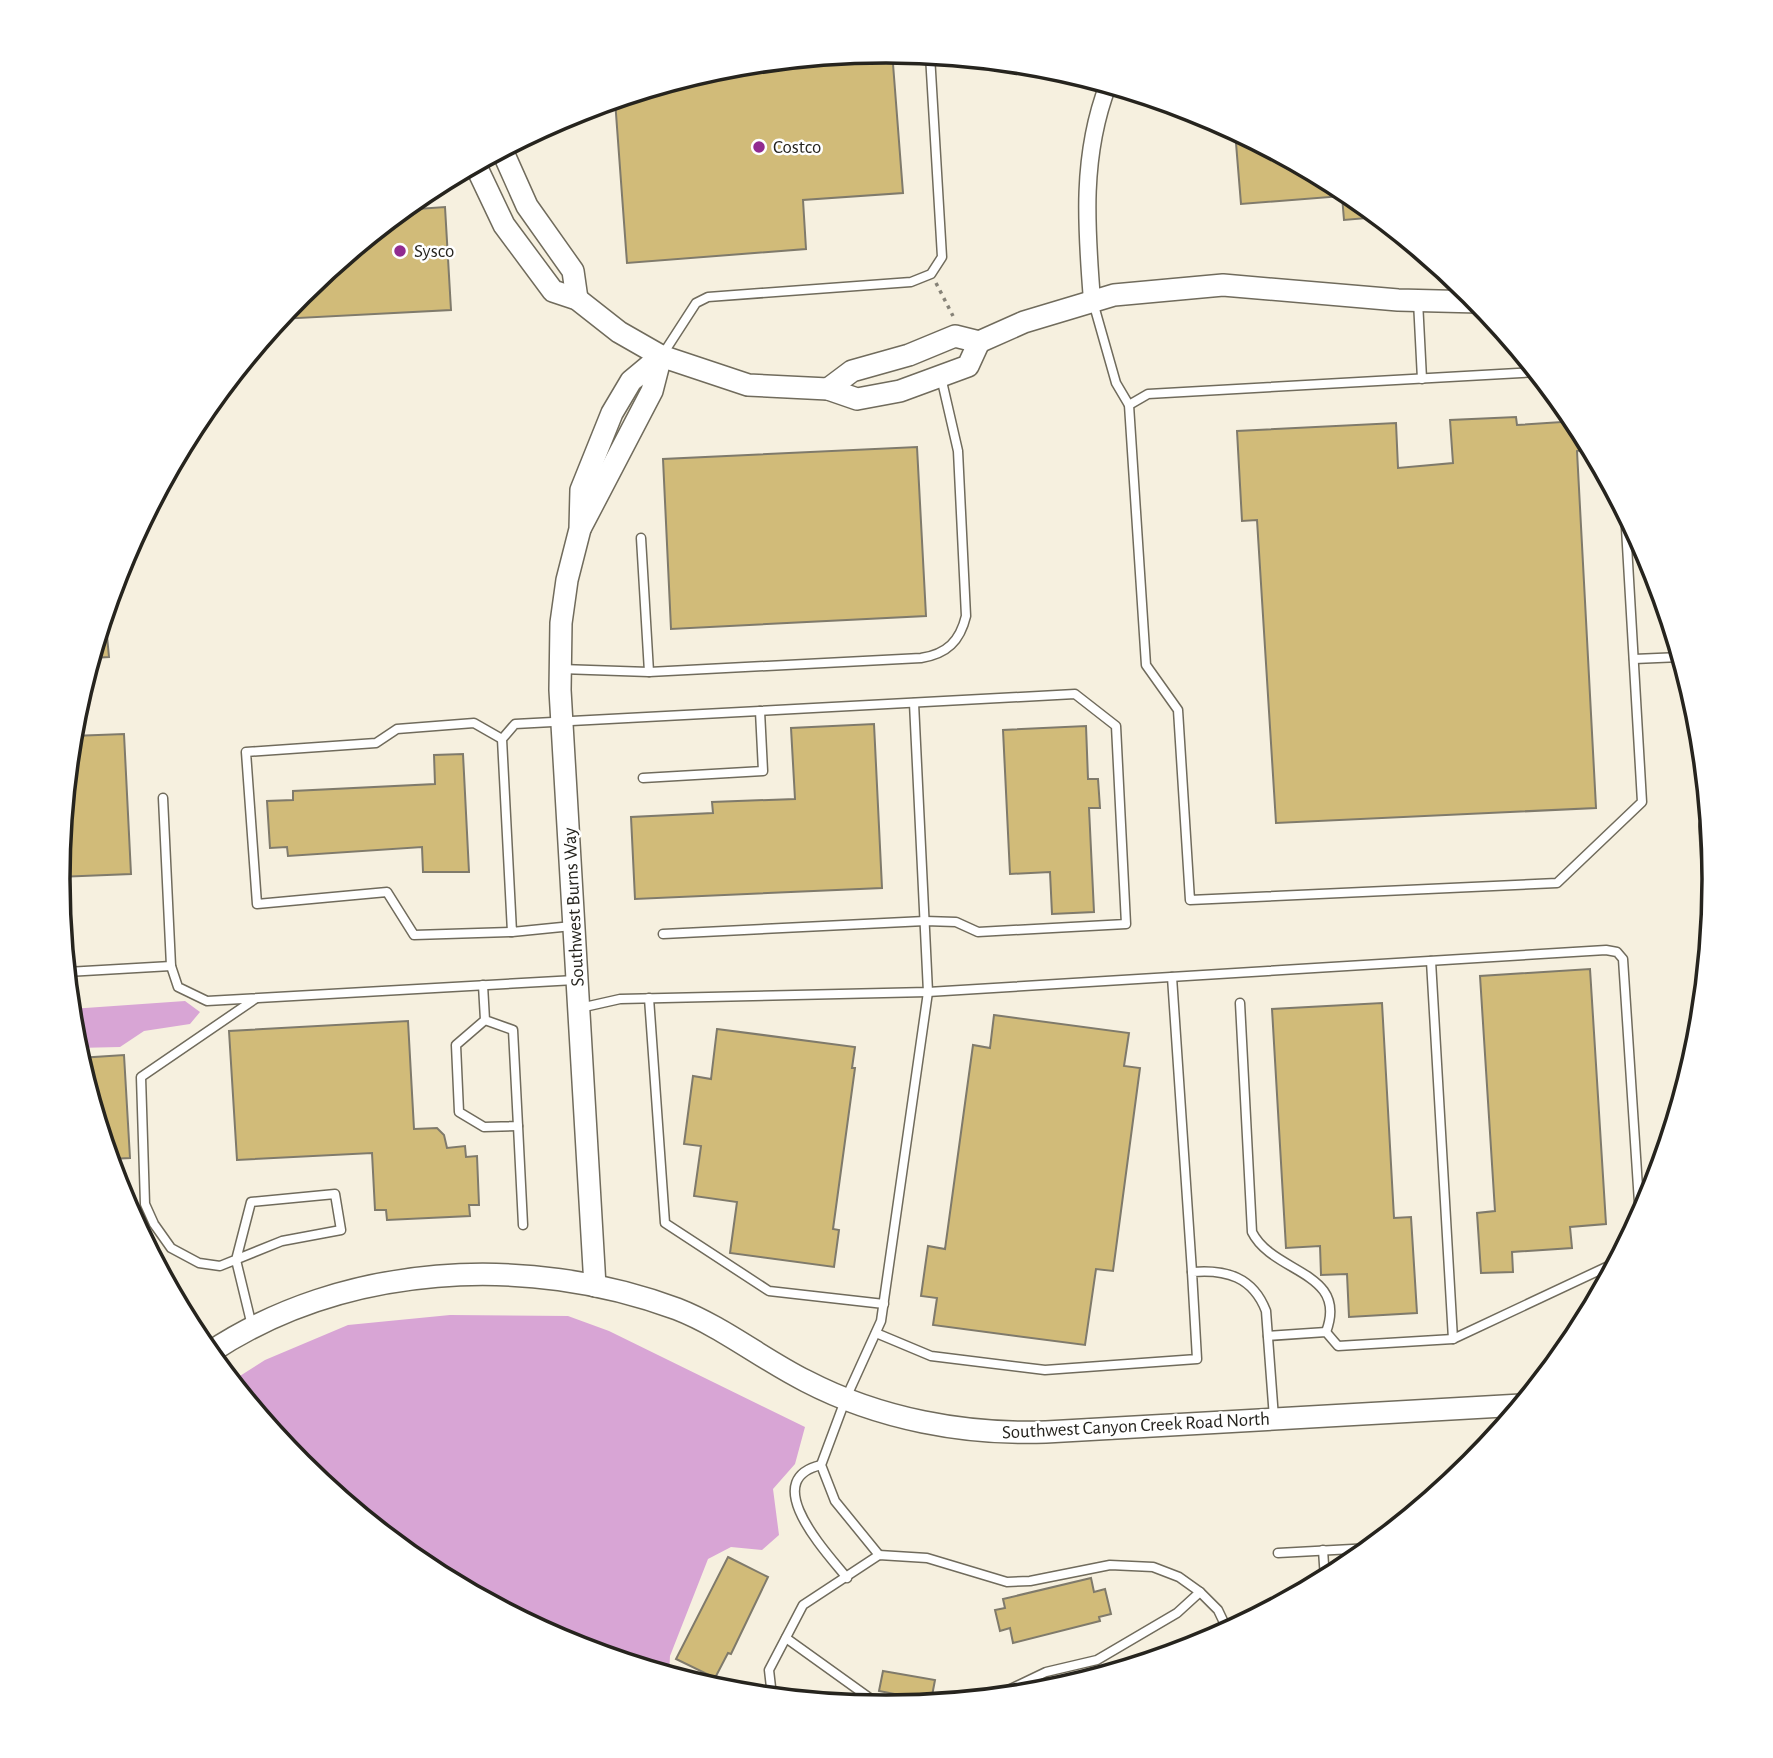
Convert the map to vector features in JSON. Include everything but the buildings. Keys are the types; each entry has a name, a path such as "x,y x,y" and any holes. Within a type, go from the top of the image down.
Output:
{"street":[{"path":"1092,300 1086,215 1087,176 1091,139 1105,93"},
{"path":"505,158 527,206 573,271 577,299"},
{"path":"479,172 504,225 533,268 553,291 577,299 619,332 662,356 748,385 828,389 857,399 900,391 968,366 979,342"},
{"path":"828,389 852,371 909,355 955,336 979,342 1024,322 1092,300 1169,288 1223,285 1418,301 1463,302"},
{"name":"Southwest Burns Way","path":"594,1286 559,669 567,580 580,529 581,490 612,414 631,381 662,356"},
{"name":"Southwest Canyon Creek Road North","path":"219,1348 253,1329 326,1298 400,1280 486,1275 594,1286 678,1310 807,1382 846,1398 912,1420 993,1433 1509,1406"}],"lane":[{"path":"662,356 696,303 708,297 911,282 930,274 943,257 931,65"},
{"path":"1092,300 1116,383 1129,405 1146,665 1178,710 1190,900 1558,883 1642,802 1627,537"},
{"path":"1418,301 1422,379"},
{"path":"1129,405 1149,394 1526,373"},
{"path":"559,669 649,672 921,658 936,656 957,641 966,616 958,451 941,377"},
{"path":"641,538 649,672"},
{"path":"1634,659 1672,657"},
{"path":"512,932 502,739 514,724 1075,694 1116,726 1126,924 978,932 956,922 925,921 663,934"},
{"path":"879,1555 835,1501 821,1465 846,1398 876,1333 884,1304 928,992 914,703"},
{"path":"643,778 763,771 760,711"},
{"path":"502,739 474,723 397,729 376,743 246,752 257,904 387,892 414,935 512,932 575,926"},
{"path":"163,798 172,966 178,987 206,1002 578,980"},
{"path":"580,1007 620,999 928,992 1606,950 1617,952 1623,959 1638,1194"},
{"path":"1431,961 1453,1339"},
{"path":"76,972 172,966"},
{"path":"876,1333 931,1356 1045,1370 1198,1359 1172,977"},
{"path":"483,985 485,1020"},
{"path":"649,998 665,1223 769,1291 884,1304"},
{"path":"253,1329 236,1260 251,1202 335,1194 341,1230 282,1241 236,1260 220,1266 199,1264 172,1248 154,1224 145,1204 141,1077 255,999"},
{"path":"1240,1003 1252,1232 1258,1244 1320,1286 1330,1299 1332,1315 1326,1332"},
{"path":"485,1020 456,1045 459,1112 484,1127 518,1126"},
{"path":"485,1020 513,1030 523,1226"},
{"path":"1326,1332 1338,1346 1453,1339 1603,1268"},
{"path":"1192,1272 1214,1270 1234,1274 1261,1296 1266,1311 1274,1420"},
{"path":"1268,1336 1326,1332"},
{"path":"821,1465 807,1468 797,1482 798,1511 805,1525 848,1578"},
{"path":"1278,1553 1351,1549"},
{"path":"1323,1550 1324,1567"},
{"path":"771,1686 769,1670 803,1605 848,1578 879,1555 927,1558 1007,1582 1030,1581 1126,1564 1153,1567 1179,1577 1200,1592 1217,1610 1223,1622"},
{"path":"1023,1683 1046,1672 1097,1660 1177,1613 1200,1592"},
{"path":"786,1638 862,1693"}],"path":[{"path":"945,296 952,310"}],"shaded area":[{"path":"185,1001 200,1012 190,1024 144,1031 120,1047 88,1048 81,1008"},
{"path":"450,1315 568,1316 609,1331 805,1427 795,1464 773,1489 779,1535 762,1550 731,1547 708,1559 670,1656 669,1665 624,1652 526,1611 478,1586 433,1557 348,1493 273,1417 239,1376 265,1360 348,1325"}],"place":[{"name":"Costco","path":"759,147"},
{"name":"Sysco","path":"400,251"}]}
